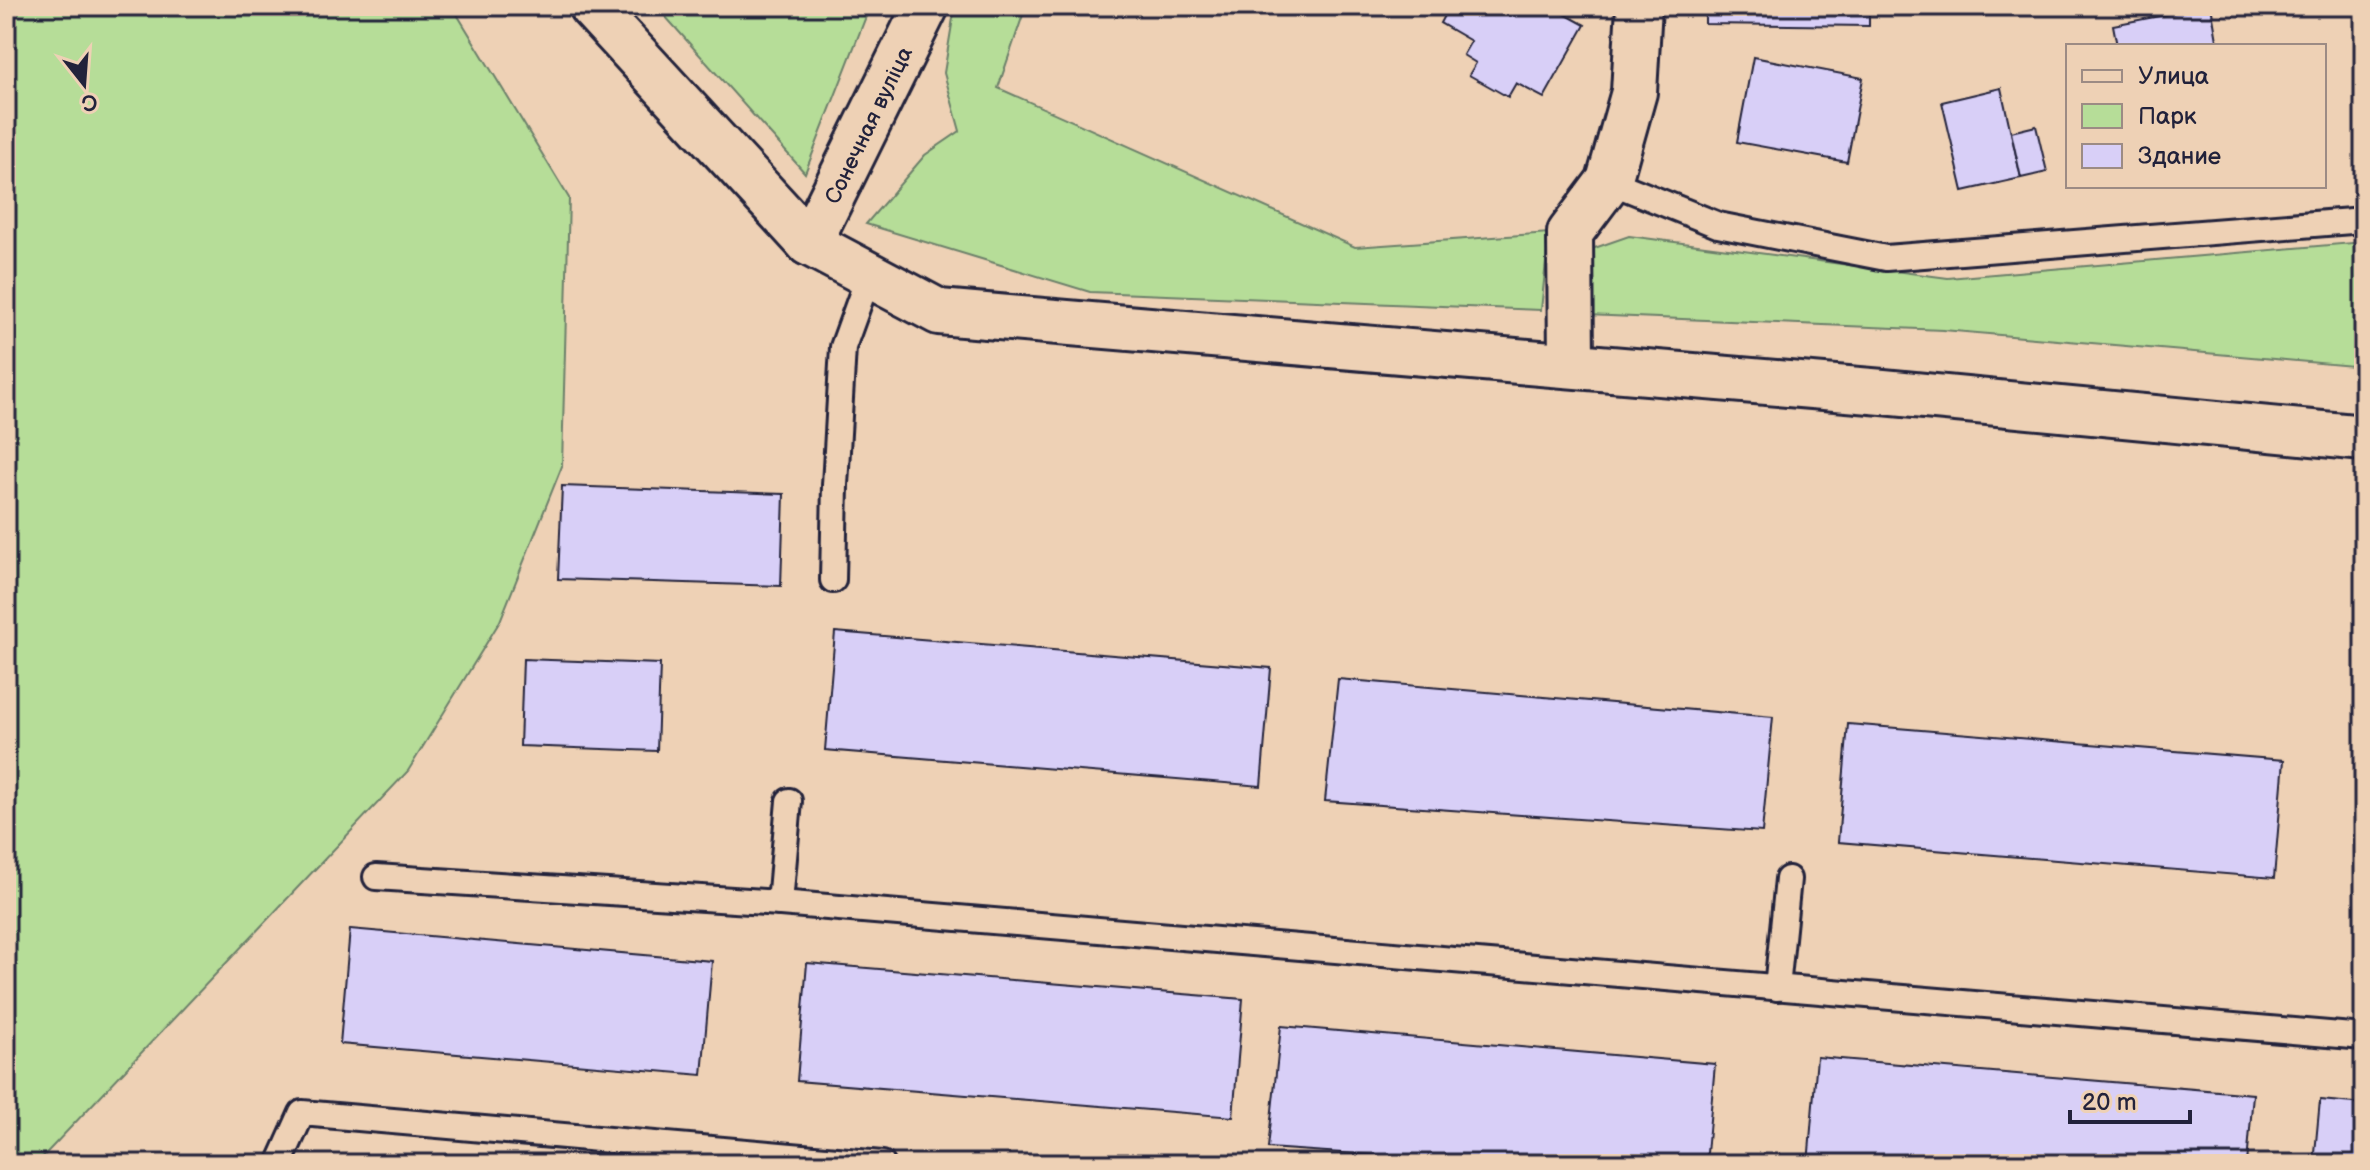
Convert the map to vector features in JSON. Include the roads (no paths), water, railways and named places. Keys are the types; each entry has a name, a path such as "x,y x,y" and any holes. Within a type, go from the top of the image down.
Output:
{"main road":[{"path":"591,6 809,243 939,312 1571,364 2364,438"},
{"name":"Сонечная вуліца","path":"809,243 926,6"},
{"path":"1571,364 1570,233 1609,181 1634,92 1639,6"}],"lane":[{"path":"1609,181 1718,225 1886,258 2364,220"},
{"path":"833,580 843,347 869,275"},
{"path":"780,903 789,801"},
{"path":"376,877 780,903 2364,1037"},
{"path":"1777,988 1788,879"},
{"path":"279,1164 302,1113 753,1158 882,1164"}]}
